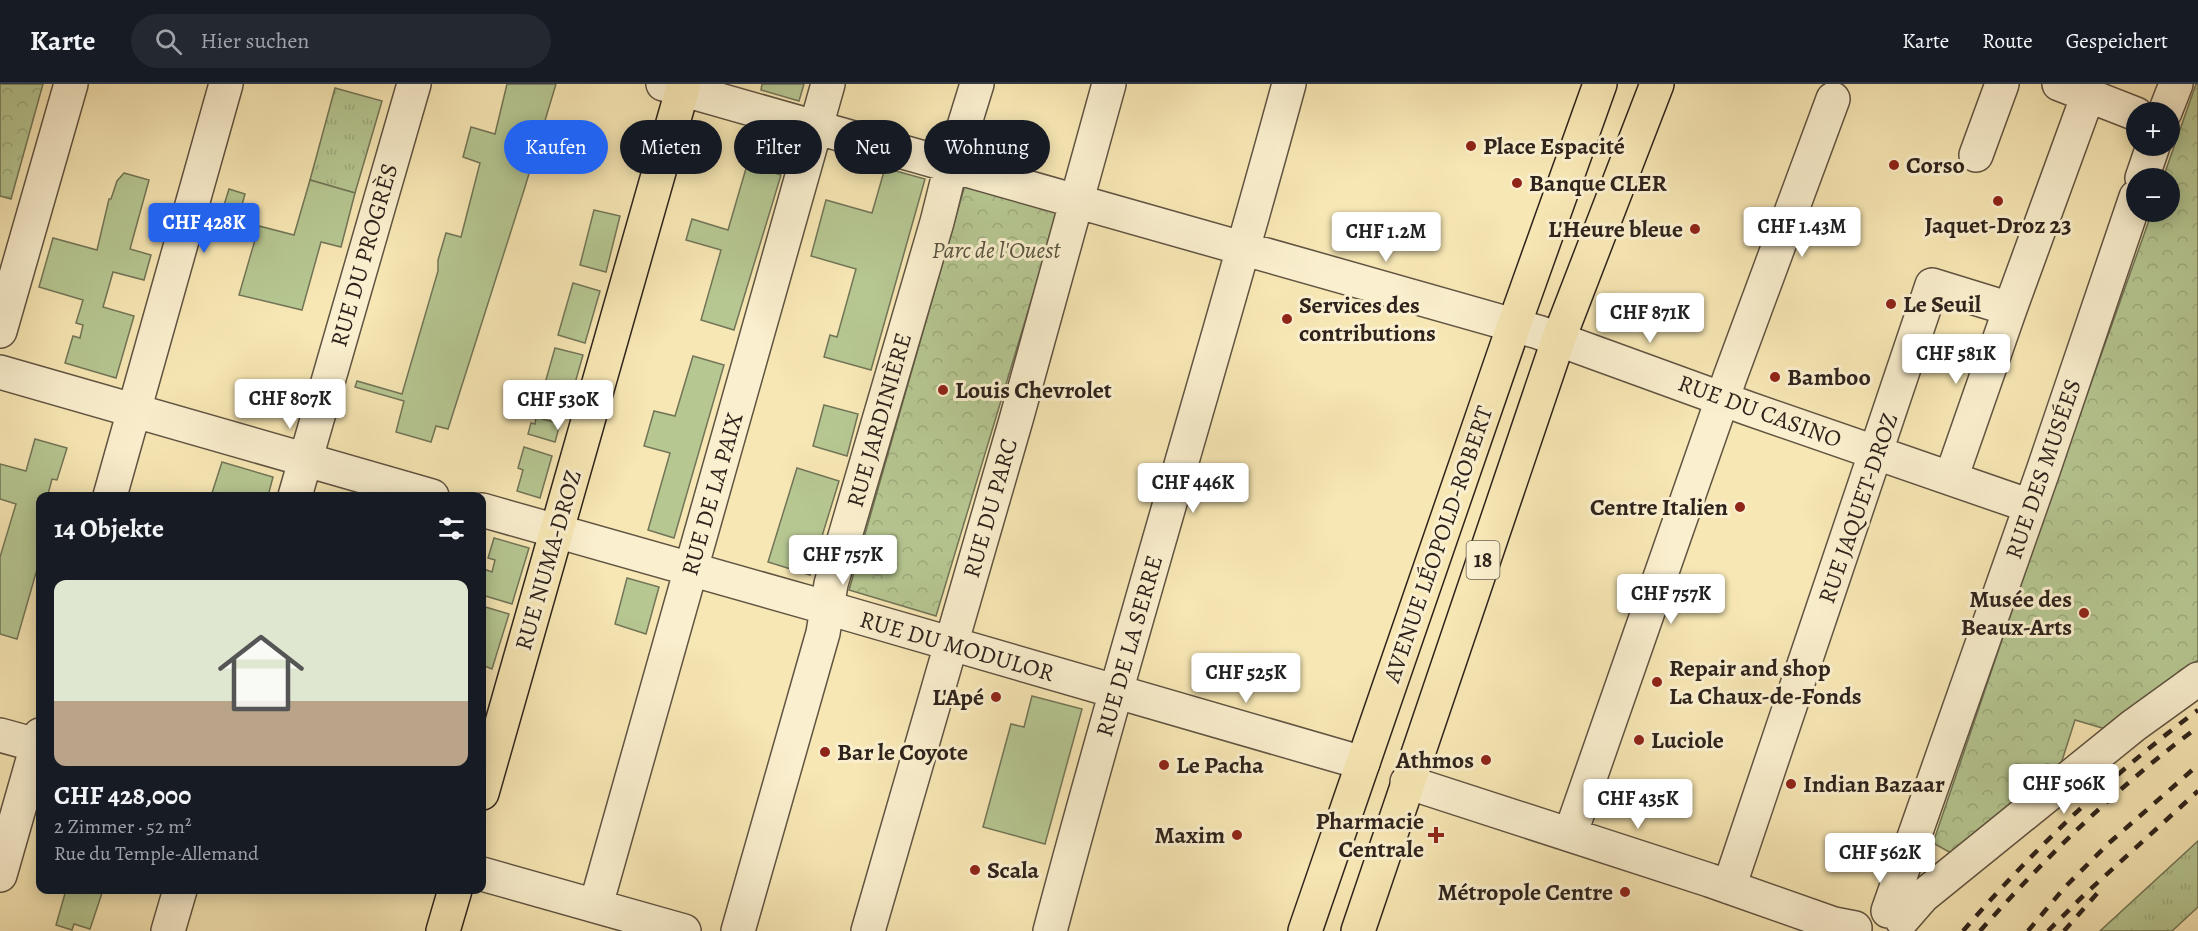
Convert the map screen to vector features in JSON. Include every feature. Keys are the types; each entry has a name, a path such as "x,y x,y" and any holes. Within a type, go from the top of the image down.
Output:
{"main road":[{"name":"AVENUE LÉOPOLD-ROBERT","path":"1305,931 1514,325 1600,84"},
{"name":"AVENUE LÉOPOLD-ROBERT","path":"1358,931 1559,338 1657,84"},
{"name":"RUE NUMA-DROZ","path":"486,779 677,86"},
{"path":"1363,764 1407,782"},
{"path":"443,931 454,894"}],"street":[{"path":"0,332 71,84"},
{"path":"111,492 226,84"},
{"name":"RUE DU PROGRÈS","path":"296,492 414,84"},
{"name":"RUE DE LA PAIX","path":"817,120 828,84"},
{"name":"RUE JARDINIÈRE","path":"967,120 978,84"},
{"name":"RUE DU PARC","path":"868,931 1109,84"},
{"name":"RUE DE LA SERRE","path":"1050,931 1115,693 1244,250 1289,84"},
{"path":"1976,155 2002,84"},
{"path":"2169,102 2176,84"},
{"path":"677,86 789,120"},
{"path":"1951,478 2010,309 2074,89 2126,110"},
{"path":"1570,835 1723,399 1833,99"},
{"path":"822,130 924,159"},
{"name":"RUE DE LA PAIX","path":"597,905 802,174"},
{"name":"RUE JARDINIÈRE","path":"738,931 828,608 831,584 950,174"},
{"path":"978,174 1559,338"},
{"name":"RUE DES MUSÉES","path":"1898,921 2030,506 2127,222"},
{"name":"RUE JAQUET-DROZ","path":"1729,887 1932,285 2010,309"},
{"name":"RUE DU CASINO","path":"1559,338 1723,399 2030,506"},
{"path":"0,372 417,492"},
{"name":"RUE DU MODULOR","path":"486,511 950,643 1363,764"},
{"path":"1407,782 1855,930 1859,921 1872,911 1898,921 1923,896 2133,726 2198,679"},
{"path":"0,735 36,741"},
{"path":"0,875 36,755"},
{"path":"486,875 684,931"},
{"path":"168,931 179,894"}],"green space":[{"path":"0,84 43,84 11,199 0,196"},
{"path":"507,84 556,84 545,120 504,120 504,174 529,174 448,429 436,426 431,442 396,432 404,401 355,387 357,381 402,394 438,271 438,260 446,233 461,237 480,163 463,157 471,127 495,134"},
{"path":"762,84 804,84 799,101 761,90"},
{"path":"2196,84 2198,84 2198,660 2109,727 2102,728 2075,720 2060,767 1951,853 1933,843 2054,487 2148,222 2180,222 2180,168 2167,168 2171,156 2180,156 2180,130"},
{"path":"335,88 382,101 355,193 310,180"},
{"path":"124,173 149,180 130,249 151,255 144,280 113,272 103,307 134,316 116,378 65,363 73,336 80,338 83,325 76,323 83,300 39,287 53,238 97,250 109,199 111,199 117,181"},
{"path":"744,174 781,175 734,330 701,320 721,250 686,240 692,219 728,230"},
{"path":"883,174 907,174 925,179 871,370 824,357 830,335 837,337 856,269 811,256 826,200 872,213"},
{"path":"310,180 355,193 341,247 321,242 302,310 239,295 259,226 294,235"},
{"name":"Parc de l'Ouest","path":"965,185 1058,212 936,616 849,590"},
{"path":"229,189 245,194 237,223 220,218"},
{"path":"594,210 620,216 606,272 580,265"},
{"path":"573,283 600,291 585,343 558,335"},
{"path":"555,348 583,355 566,415 538,408"},
{"path":"693,356 724,365 674,538 648,530 670,453 644,446 654,411 675,416"},
{"path":"824,405 858,414 847,456 813,446"},
{"path":"536,417 560,424 555,442 528,434 531,423 535,424"},
{"path":"35,439 67,448 57,480 52,479 49,492 36,492 36,573 17,639 0,634 0,557 16,504 0,499 0,464 26,471"},
{"path":"524,447 552,456 540,498 517,491 523,470 518,468"},
{"path":"222,462 273,477 269,492 212,492"},
{"path":"797,468 839,481 810,575 768,562"},
{"path":"494,538 529,548 512,604 486,596 486,570 492,572 495,560 488,558"},
{"path":"627,578 659,587 646,634 615,624"},
{"path":"486,607 509,614 492,669 486,667"},
{"path":"1032,696 1082,709 1045,844 983,827 1011,724 1024,727"},
{"path":"2198,841 2198,907 2172,931 2100,931"},
{"path":"65,894 102,894 90,929 74,924 72,930 56,925"}],"railway":[{"path":"1963,931 2045,842 2135,760 2198,710"},
{"path":"1980,931 2084,823 2139,773 2198,727"},
{"path":"2028,931 2065,887 2109,843 2198,765"},
{"path":"2048,931 2198,791"},
{"path":"2064,931 2101,889"}],"place":[{"name":"Place Espacité","path":"1471,146"},
{"name":"Corso","path":"1894,165"},
{"name":"Banque CLER","path":"1517,183"},
{"name":"Jaquet-Droz 23","path":"1998,201"},
{"name":"L'Heure bleue","path":"1695,229"},
{"name":"Le Seuil","path":"1891,304"},
{"name":"Services des contributions","path":"1287,319"},
{"name":"Bamboo","path":"1775,377"},
{"name":"Louis Chevrolet","path":"943,390"},
{"name":"Centre Italien","path":"1740,507"},
{"name":"Musée des Beaux-Arts","path":"2084,613"},
{"name":"Repair and shop La Chaux-de-Fonds","path":"1657,682"},
{"name":"L'Apé","path":"996,697"},
{"name":"Luciole","path":"1639,740"},
{"name":"Bar le Coyote","path":"825,752"},
{"name":"Athmos","path":"1486,760"},
{"name":"Le Pacha","path":"1164,765"},
{"name":"Indian Bazaar","path":"1791,784"},
{"name":"Maxim","path":"1237,835"},
{"name":"Pharmacie Centrale","path":"1436,835"},
{"name":"Scala","path":"975,870"},
{"name":"Métropole Centre","path":"1625,892"}]}
